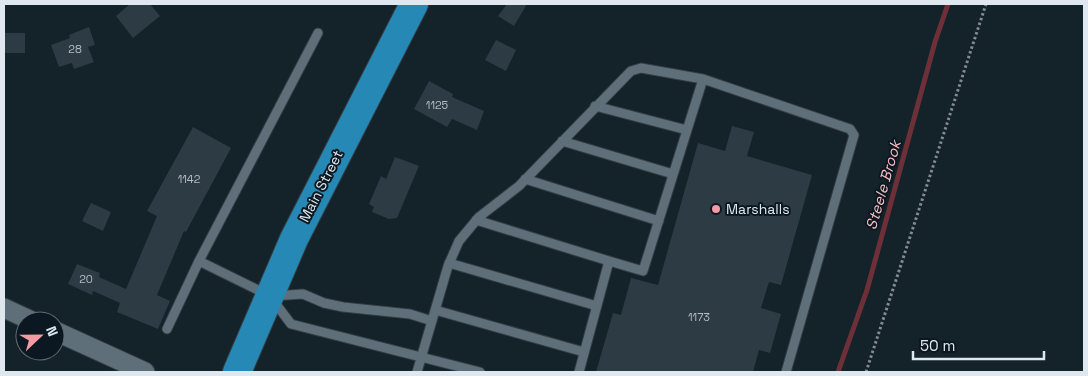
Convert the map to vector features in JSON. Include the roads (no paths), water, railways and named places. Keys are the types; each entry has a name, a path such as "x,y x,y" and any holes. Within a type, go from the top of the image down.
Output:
{"main road":[{"name":"Main Street","path":"237,372 294,239 414,4"}],"street":[{"path":"65,336 145,372"}],"lane":[{"path":"167,329 199,262 318,33"},
{"path":"417,372 449,263 459,241 479,217 519,186 631,71 640,68 703,79 850,129 854,135 786,372"},
{"path":"476,220 643,271 703,79"},
{"path":"595,106 687,130"},
{"path":"562,141 673,174"},
{"path":"526,179 659,220"},
{"path":"579,372 609,261"},
{"path":"199,262 270,296 291,324 480,372"},
{"path":"449,263 597,306"},
{"path":"270,296 303,294 324,303 343,307 410,314 432,321"},
{"path":"435,310 584,352"}],"waterway":[{"name":"Steele Brook","path":"838,372 867,290 935,42 948,4"}],"place":[{"name":"Marshalls","path":"716,209"}]}
